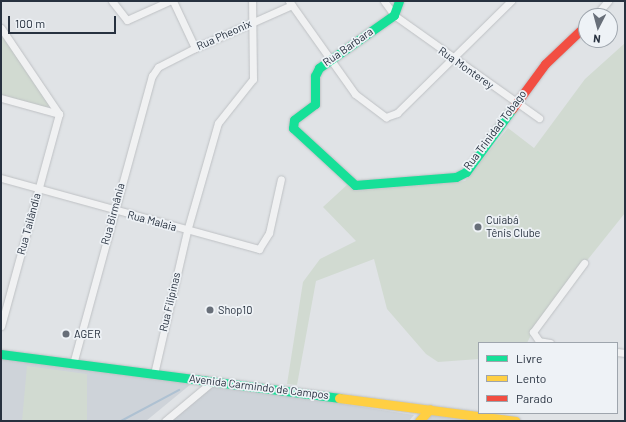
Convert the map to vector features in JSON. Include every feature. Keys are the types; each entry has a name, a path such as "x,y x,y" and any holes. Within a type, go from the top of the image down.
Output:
{"street":[{"path":"112,1 127,20 169,1"},
{"path":"173,1 195,48"},
{"name":"Rua Filipinas","path":"154,374 187,230 218,123 254,79 252,1"},
{"name":"Rua Monterey","path":"384,1 394,15 452,58 539,118"},
{"path":"394,15 399,1"},
{"path":"290,3 355,94 373,110 386,116 397,113 511,1"},
{"name":"Rua Pheonix","path":"158,68 195,48 252,23 290,3"},
{"name":"Rua Barbara","path":"355,185 294,128 294,120 315,104 315,76 330,58 394,15"},
{"path":"1,28 59,114"},
{"name":"Rua Trinidad Tobago","path":"355,185 456,177 466,172 515,102 545,64 578,33"},
{"name":"Rua Birmânia","path":"73,364 113,210 152,76 158,68"},
{"path":"1,98 59,114"},
{"name":"Rua Tailândia","path":"1,326 59,114"},
{"name":"Rua Malaia","path":"1,178 38,190 259,249 269,233 281,179"},
{"path":"544,342 539,341 533,332 584,263"},
{"name":"Avenida Carmindo de Campos","path":"1,354 516,421"},
{"path":"165,421 213,382"},
{"path":"419,421 430,409"}],"shaded area":[{"path":"1,35 52,102 46,109 1,95"},
{"name":"Cuiabá Tênis Clube","path":"625,43 625,213 537,323 528,342 478,342 478,359 438,362 426,354 387,309 374,259 316,281 297,385 287,384 303,282 320,259 356,241 323,207 348,184 355,191 465,181 508,128 534,148 585,79"},
{"path":"1,358 191,384 146,421 1,421"},
{"path":"27,366 87,374 87,421 22,421"},
{"path":"214,384 414,415 409,421 169,421"},
{"path":"431,413 495,421 423,421"}],"waterway":[{"path":"121,421 179,390"}],"traffic: fast":[{"path":"399,1 394,15 319,68 315,76 315,104 294,120 293,128 355,185 456,177 466,172 512,109"},
{"path":"1,354 339,398"}],"traffic: slow":[{"path":"339,398 516,421"},
{"path":"419,421 430,409"}],"traffic: jam":[{"path":"512,109 545,64 578,33"}],"place":[{"name":"Cuiabá Tênis Clube","path":"478,227"},
{"name":"Shop10","path":"210,310"},
{"name":"AGER","path":"66,334"}]}
